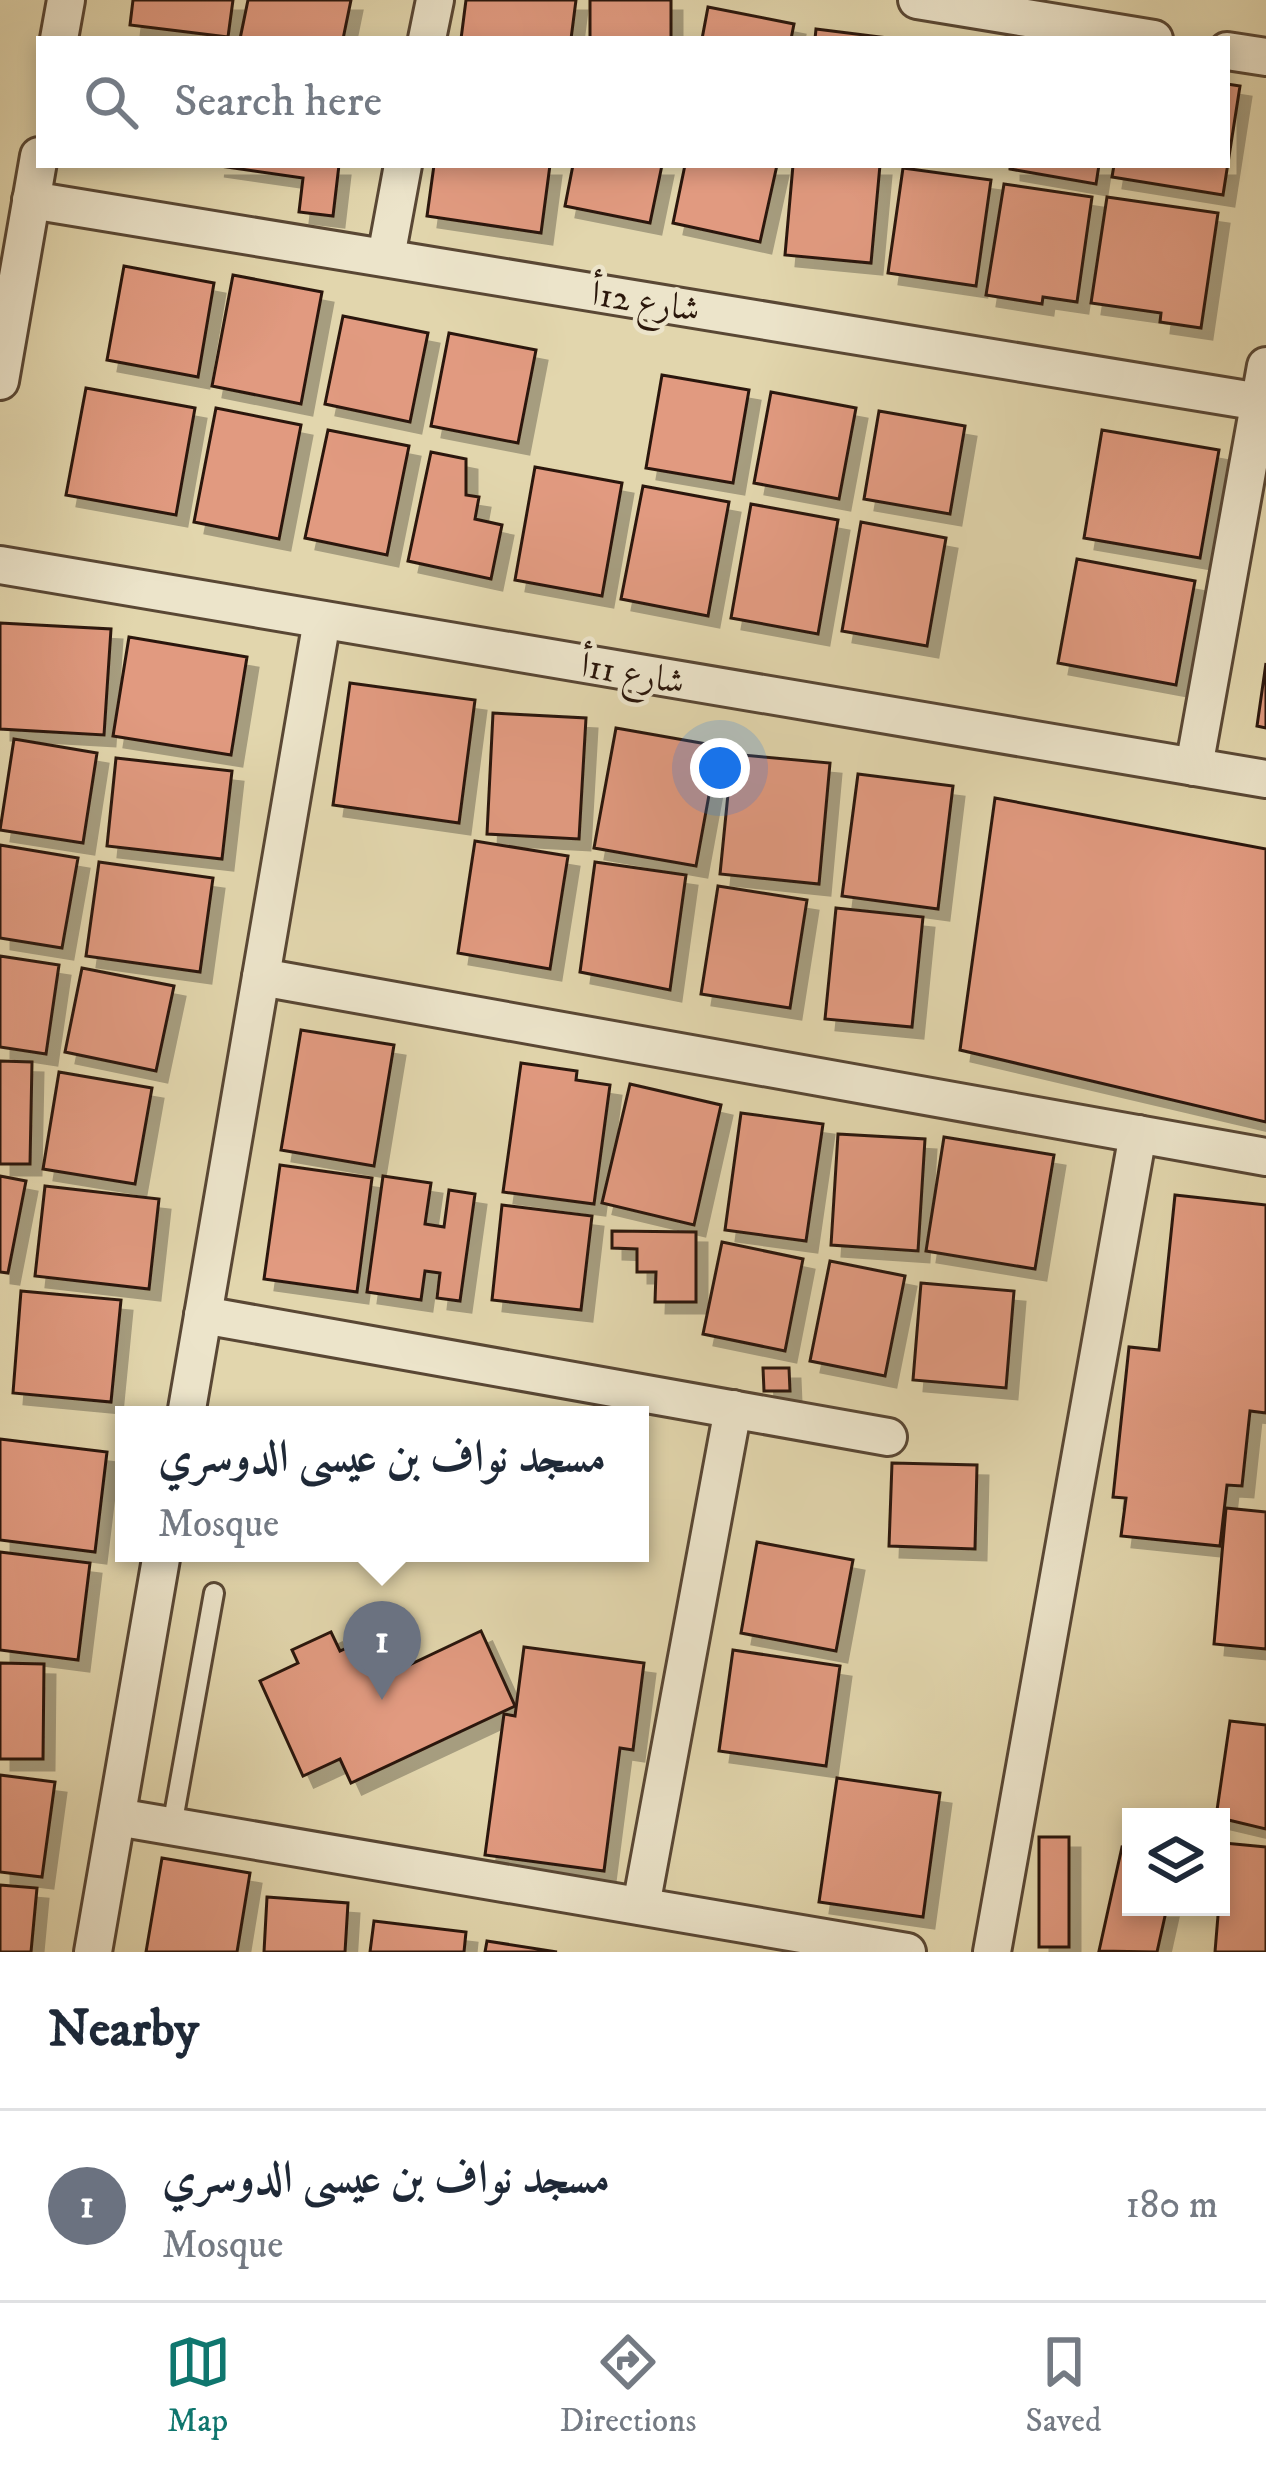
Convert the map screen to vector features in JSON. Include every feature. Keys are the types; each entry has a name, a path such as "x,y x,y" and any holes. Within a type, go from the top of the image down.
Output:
{"street":[{"path":"60,36 66,0"},
{"path":"428,36 435,0"},
{"path":"916,0 1136,36"},
{"path":"1230,51 1266,57"},
{"path":"0,381 37,168"},
{"path":"386,256 403,168"},
{"name":"شارع 12أ","path":"32,200 1263,384"},
{"path":"1194,767 1263,384"},
{"name":"شارع 11أ","path":"0,565 1266,779"},
{"path":"188,1406 322,620"},
{"path":"261,977 1266,1157"},
{"path":"992,1952 1138,1134"},
{"path":"203,1315 889,1437"},
{"path":"641,1906 733,1409"},
{"path":"94,1952 160,1562"},
{"path":"117,1816 907,1952"}],"lane":[{"path":"172,1826 214,1593"}],"building":[{"path":"133,0 233,0 228,36 130,25"},
{"path":"248,0 351,0 344,36 241,36"},
{"path":"466,0 576,0 571,36 461,36"},
{"path":"590,0 671,0 671,36 590,36"},
{"path":"708,7 794,24 792,36 703,36"},
{"path":"816,29 872,36 815,36"},
{"path":"1230,84 1240,86 1230,150"},
{"path":"234,168 339,168 333,216 299,212 303,178"},
{"path":"434,168 550,168 541,233 427,216"},
{"path":"572,168 661,168 650,223 565,206"},
{"path":"684,168 776,168 760,242 673,223"},
{"path":"793,168 880,168 871,263 785,255"},
{"path":"903,168 991,180 976,286 888,273"},
{"path":"1010,168 1099,168 1096,184"},
{"path":"1114,168 1227,168 1223,195 1112,177"},
{"path":"1004,184 1092,197 1077,302 1043,297 1042,304 986,295"},
{"path":"1107,197 1218,213 1201,328 1160,322 1161,313 1091,303"},
{"path":"124,266 214,283 198,377 107,360"},
{"path":"233,275 322,292 301,404 212,386"},
{"path":"343,316 428,333 410,422 325,404"},
{"path":"449,333 536,350 518,443 431,426"},
{"path":"662,375 749,390 733,483 646,468"},
{"path":"86,388 195,408 176,515 66,495"},
{"path":"771,392 856,408 839,499 754,483"},
{"path":"216,408 301,425 279,539 194,522"},
{"path":"879,411 965,426 950,514 864,499"},
{"path":"328,430 409,446 387,555 305,538"},
{"path":"1102,430 1219,450 1200,558 1084,538"},
{"path":"431,452 466,459 466,495 479,497 475,519 502,525 491,579 408,561"},
{"path":"535,467 622,483 602,596 515,580"},
{"path":"643,486 729,502 708,616 621,599"},
{"path":"751,504 838,520 818,634 731,618"},
{"path":"861,522 946,538 927,646 842,631"},
{"path":"1077,559 1195,581 1176,685 1058,663"},
{"path":"0,623 111,629 104,735 0,729"},
{"path":"129,637 247,657 231,755 113,736"},
{"path":"1266,663 1266,728 1257,726"},
{"path":"350,683 475,700 459,823 333,805"},
{"path":"493,713 586,718 579,839 487,834"},
{"path":"616,728 718,746 696,866 594,848"},
{"path":"14,739 97,753 83,843 0,830"},
{"path":"732,754 830,763 819,884 720,874"},
{"path":"116,758 232,771 222,859 107,846"},
{"path":"858,774 953,786 938,909 842,896"},
{"path":"995,798 1266,849 1266,1122 960,1050"},
{"path":"475,841 568,856 550,969 458,953"},
{"path":"0,845 78,858 62,948 0,938"},
{"path":"99,862 213,878 200,972 86,956"},
{"path":"595,862 686,875 670,990 580,972"},
{"path":"718,886 807,900 790,1008 701,994"},
{"path":"836,908 923,917 912,1027 825,1019"},
{"path":"0,956 59,965 46,1054 0,1047"},
{"path":"82,968 174,986 156,1071 65,1052"},
{"path":"301,1030 394,1045 374,1166 281,1150"},
{"path":"0,1061 32,1062 30,1164 0,1164"},
{"path":"521,1063 577,1071 576,1080 610,1085 594,1204 503,1192"},
{"path":"59,1072 152,1088 135,1184 43,1169"},
{"path":"630,1084 721,1105 694,1225 602,1203"},
{"path":"741,1113 823,1124 806,1241 725,1230"},
{"path":"838,1134 925,1139 918,1251 831,1245"},
{"path":"944,1137 1054,1155 1035,1269 926,1251"},
{"path":"280,1165 372,1178 357,1292 264,1279"},
{"path":"0,1176 26,1181 8,1273 0,1272"},
{"path":"383,1176 431,1183 425,1224 444,1227 449,1190 475,1194 460,1301 437,1298 440,1273 425,1271 421,1300 367,1292"},
{"path":"45,1186 159,1199 149,1289 35,1276"},
{"path":"1175,1195 1266,1205 1266,1413 1250,1411 1242,1486 1227,1485 1220,1546 1121,1536 1126,1498 1113,1497 1129,1347 1159,1350"},
{"path":"502,1205 592,1216 581,1310 492,1300"},
{"path":"612,1231 696,1232 696,1302 655,1302 656,1272 637,1272 637,1249 612,1248"},
{"path":"722,1242 803,1259 785,1351 703,1334"},
{"path":"830,1261 905,1276 885,1376 810,1361"},
{"path":"921,1283 1014,1291 1006,1388 913,1380"},
{"path":"21,1291 121,1300 111,1402 13,1393"},
{"path":"763,1368 789,1368 790,1391 764,1391"},
{"path":"0,1439 107,1452 95,1552 0,1540"},
{"path":"892,1463 977,1465 975,1549 889,1546"},
{"path":"1226,1508 1266,1512 1266,1649 1214,1644"},
{"path":"757,1542 853,1560 836,1651 741,1633"},
{"path":"0,1552 90,1563 78,1660 0,1650"},
{"path":"390,1628 407,1666 481,1631 515,1706 351,1783 340,1759 303,1776 260,1681 298,1663 292,1650 331,1632 340,1651"},
{"path":"524,1647 644,1663 633,1750 620,1748 604,1871 485,1855 504,1714 515,1716"},
{"path":"733,1650 840,1666 826,1766 719,1751"},
{"path":"0,1663 44,1664 43,1759 0,1759"},
{"path":"1230,1721 1266,1725 1266,1829 1230,1820 1230,1808 1217,1808"},
{"path":"0,1775 55,1782 42,1877 0,1872"},
{"path":"837,1778 940,1793 923,1917 819,1902"},
{"path":"1039,1837 1069,1837 1069,1947 1039,1947"},
{"path":"1230,1844 1266,1847 1266,1952 1215,1952 1218,1916 1230,1916"},
{"path":"1122,1847 1122,1916 1165,1916 1157,1952 1099,1951"},
{"path":"162,1858 250,1873 237,1952 146,1952"},
{"path":"0,1885 37,1888 31,1952 0,1952"},
{"path":"267,1897 348,1903 345,1952 264,1952"},
{"path":"374,1921 466,1932 464,1952 370,1952"},
{"path":"487,1941 557,1952 485,1952"}],"place":[{"name":"مسجد نواف بن عيسى الدوسري","path":"382,1700"}]}
